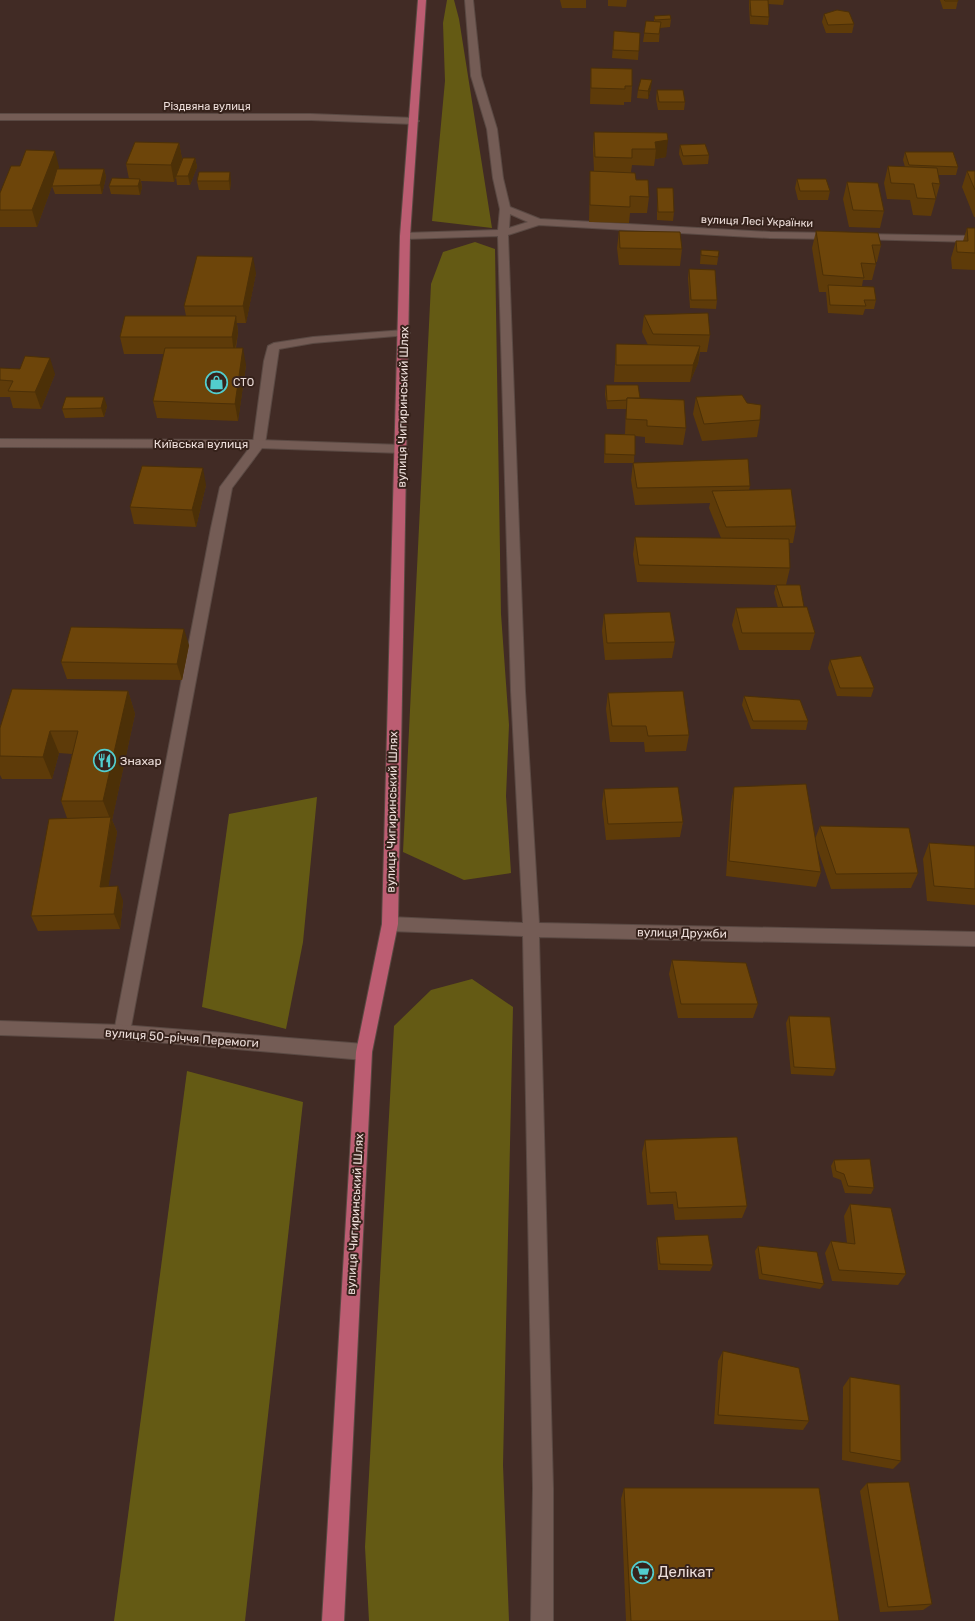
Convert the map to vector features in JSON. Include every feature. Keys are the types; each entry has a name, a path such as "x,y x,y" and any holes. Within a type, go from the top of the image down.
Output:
{"main road":[{"name":"вулиця Чигиринський Шлях","path":"333,1621 364,1052 390,924 402,449 405,236 422,0"}],"street":[{"path":"469,0 476,76 492,129 498,178 505,209 503,233 518,691 530,930 543,1488 542,1621"},
{"name":"Різдвяна вулиця","path":"0,117 311,117 414,121"},
{"path":"505,209 538,222"},
{"path":"405,236 503,233 538,222"},
{"name":"вулиця Лесі Українки","path":"538,222 770,235 975,239"},
{"path":"122,1032 226,487 259,444 270,361 274,346 313,340 404,332"},
{"name":"Київська вулиця","path":"0,443 259,444 402,449"},
{"name":"вулиця Дружби","path":"390,924 530,930 975,939"},
{"name":"вулиця 50-річчя Перемоги","path":"0,1028 122,1032 364,1052"}],"shaded area":[{"path":"447,0 454,0 459,19 492,228 432,221 445,81 443,23"},
{"path":"475,242 495,249 501,614 509,725 506,796 511,873 464,880 403,852 431,284 443,252"},
{"path":"317,797 303,942 286,1029 202,1007 229,814"},
{"path":"472,979 513,1007 503,1465 509,1621 369,1621 365,1547 394,1026 431,990"},
{"path":"187,1071 303,1102 245,1621 114,1621"}],"building":[{"path":"750,0 768,0 769,17 751,16"},
{"path":"837,10 849,12 854,24 828,25 824,14"},
{"path":"670,15 671,19 655,20 654,16"},
{"path":"646,21 661,22 659,34 644,33"},
{"path":"614,31 640,33 639,51 613,50"},
{"path":"591,68 632,69 632,86 625,86 625,89 591,88"},
{"path":"641,79 652,80 648,91 638,90"},
{"path":"657,90 683,90 685,102 659,102"},
{"path":"594,132 667,133 668,140 655,142 656,149 632,149 632,158 595,157"},
{"path":"135,142 179,143 171,165 126,164"},
{"path":"705,144 709,155 683,156 680,145"},
{"path":"26,150 55,151 32,210 0,210 0,193 11,166 20,166"},
{"path":"905,152 953,152 958,167 909,165"},
{"path":"183,158 195,158 188,176 176,176"},
{"path":"888,166 937,168 940,184 932,183 936,199 917,198 914,184 891,183"},
{"path":"57,169 104,169 100,185 52,186"},
{"path":"590,171 635,173 636,180 648,180 649,197 630,196 630,207 590,205"},
{"path":"967,171 975,171 975,190"},
{"path":"199,172 230,172 229,181 197,181"},
{"path":"112,178 140,179 138,186 109,186"},
{"path":"797,179 826,179 830,191 800,191"},
{"path":"847,182 878,183 884,211 853,210"},
{"path":"657,188 673,188 674,212 658,212"},
{"path":"967,228 975,228 975,253 957,252 956,241 968,241"},
{"path":"619,231 680,232 682,249 620,248"},
{"path":"816,231 878,233 881,245 872,245 876,264 861,263 864,278 823,275"},
{"path":"701,250 719,251 718,257 701,255"},
{"path":"197,256 253,257 243,306 184,306"},
{"path":"689,269 715,270 717,300 691,300"},
{"path":"828,285 874,287 876,300 864,300 866,306 830,305"},
{"path":"708,313 710,335 653,334 644,315"},
{"path":"125,316 236,316 232,337 120,337"},
{"path":"616,344 700,346 693,365 616,365"},
{"path":"165,348 243,348 235,404 153,401"},
{"path":"25,356 50,358 35,392 8,391 13,381 0,380 0,368 20,369"},
{"path":"606,385 638,385 640,398 607,401"},
{"path":"742,395 747,403 761,405 760,420 704,424 696,397"},
{"path":"66,397 104,397 101,408 62,409"},
{"path":"627,398 684,400 686,428 647,426 647,420 626,419"},
{"path":"605,434 635,435 635,455 605,454"},
{"path":"748,459 750,486 637,488 633,463"},
{"path":"142,466 203,468 192,510 130,507"},
{"path":"791,489 796,526 726,527 712,491"},
{"path":"635,537 789,539 790,568 639,565"},
{"path":"776,585 800,585 804,607 783,607"},
{"path":"807,607 815,633 742,633 736,608"},
{"path":"670,612 675,642 607,643 604,614"},
{"path":"71,627 184,629 177,664 61,662"},
{"path":"861,656 874,688 840,688 830,660"},
{"path":"12,689 128,691 103,801 61,801 78,731 50,731 43,757 0,756 0,728"},
{"path":"683,691 689,735 648,736 646,726 612,726 608,693"},
{"path":"744,696 800,700 808,721 753,721"},
{"path":"806,784 821,872 729,861 734,787"},
{"path":"678,787 683,822 608,824 604,789"},
{"path":"111,817 100,887 118,886 114,914 31,916 49,819"},
{"path":"820,826 909,828 918,873 836,874"},
{"path":"929,843 975,846 975,889 934,886"},
{"path":"672,960 746,963 758,1004 681,1004"},
{"path":"789,1016 830,1017 836,1069 794,1067"},
{"path":"737,1137 747,1206 678,1208 676,1192 650,1193 645,1140"},
{"path":"870,1159 874,1188 848,1186 844,1174 836,1171 834,1160"},
{"path":"850,1204 891,1208 906,1274 839,1270 831,1241 855,1244"},
{"path":"708,1235 713,1265 660,1264 657,1237"},
{"path":"758,1246 817,1252 824,1284 762,1274"},
{"path":"723,1351 799,1368 809,1421 718,1415"},
{"path":"850,1377 900,1385 901,1461 850,1452"},
{"path":"909,1482 932,1604 888,1607 867,1483"},
{"path":"624,1488 819,1488 839,1621 631,1621"}],"place":[{"name":"СТО","path":"217,382"},
{"name":"Знахар","path":"104,761"},
{"name":"Делікат","path":"642,1572"}]}
